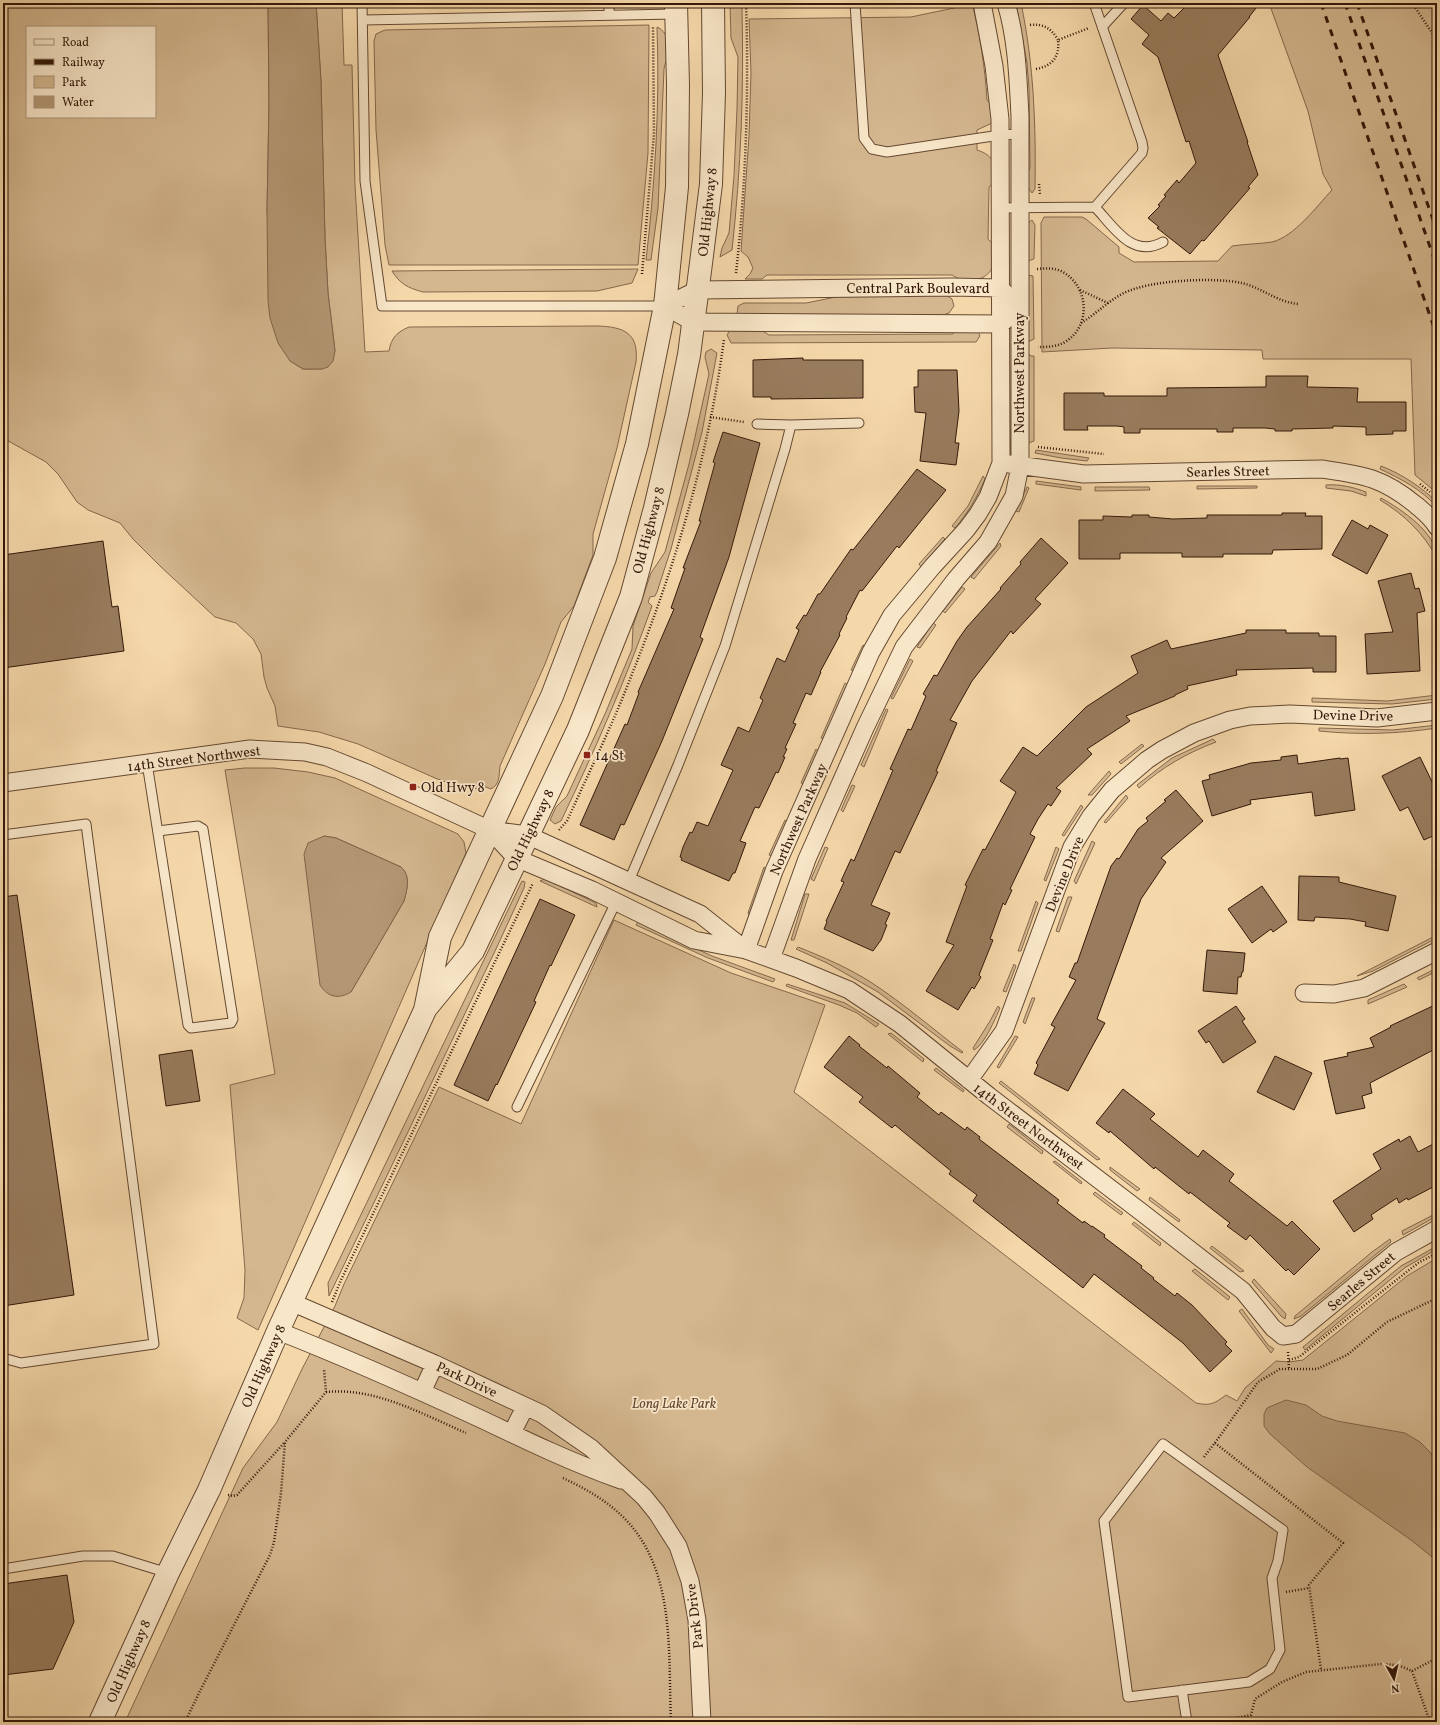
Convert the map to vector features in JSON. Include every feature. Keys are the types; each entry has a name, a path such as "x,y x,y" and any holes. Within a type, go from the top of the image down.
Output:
{"street":[{"name":"Old Highway 8","path":"425,1010 473,950 578,730 631,597 655,508 689,355 711,184 714,93 713,3"},
{"name":"Northwest Parkway","path":"746,950 774,871 871,652 892,615 970,525 988,497 1001,463 1000,135 994,66 982,3"},
{"name":"Northwest Parkway","path":"771,959 807,859 877,702 904,647 956,579 988,542 1014,496 1020,466 1020,134 1018,62 1006,3"},
{"name":"Old Highway 8","path":"100,1722 168,1573 209,1490 291,1302 425,1010 440,937 552,696 605,558 637,444 665,306 677,187 678,84 676,9"},
{"name":"Central Park Boulevard","path":"665,306 697,290 951,287 1000,288 1019,307"},
{"path":"665,306 693,322 1000,324 1019,307"},
{"name":"Searles Street","path":"1001,463 1084,474 1322,469 1353,474 1384,483 1406,496 1432,518 1437,527"},
{"path":"854,690 877,702"},
{"name":"Devine Drive","path":"969,1080 1004,1031 1072,847 1091,816 1112,790 1147,760 1177,741 1194,733 1230,720 1250,716 1290,714 1377,718 1437,711"},
{"name":"14th Street Northwest","path":"3,783 250,749 305,752 327,757 367,773 490,830 527,836 628,881 700,914 746,950"},
{"name":"14th Street Northwest","path":"490,830 516,858 616,902 694,940 746,950 849,990 900,1024 969,1080 1140,1210 1242,1291 1273,1328 1282,1336 1287,1336"},
{"path":"616,902 628,881"},
{"path":"1304,993 1334,994 1364,988 1437,951"},
{"name":"Searles Street","path":"1287,1336 1296,1334 1303,1329 1396,1252 1437,1229"},
{"name":"Park Drive","path":"291,1302 434,1364 542,1414 591,1448 644,1498 670,1531 685,1563 690,1581 695,1607 702,1722"},
{"name":"Park Drive","path":"278,1331 422,1392 584,1467 627,1482"},
{"path":"422,1392 434,1364"},
{"path":"512,1434 525,1406"}],"lane":[{"path":"362,3 365,181 382,306 665,306"},
{"path":"609,3 609,15"},
{"path":"855,3 864,138 872,149 887,152 1000,135 1020,134"},
{"path":"1094,3 1143,148 1142,153 1095,207"},
{"path":"1102,25 1124,3"},
{"path":"363,20 653,15 676,9"},
{"path":"1000,208 1095,207 1130,243 1144,247 1156,246 1163,242"},
{"path":"757,424 791,425 859,423"},
{"path":"628,881 678,765 725,646 791,425"},
{"path":"147,763 188,1025 191,1028 231,1023 233,1019 203,829 198,826 158,831"},
{"path":"3,835 86,824 154,1344 21,1363 3,1358"},
{"path":"517,1107 616,902"},
{"path":"1163,1444 1283,1530 1278,1561 1272,1578 1274,1594 1280,1650 1270,1669 1249,1682 1128,1697 1104,1521 1163,1444"},
{"path":"3,1569 82,1556 113,1556 168,1573"},
{"path":"1182,1690 1187,1722"}],"path":[{"path":"735,279 746,150 746,3"},
{"path":"1412,3 1437,40"},
{"path":"642,274 654,134 653,15"},
{"path":"1030,25 1036,24 1046,26 1058,40 1058,55 1054,61 1047,66 1036,69"},
{"path":"1058,40 1102,25"},
{"path":"1019,269 1052,268 1061,271 1069,276 1080,290 1084,306 1084,314 1081,323 1074,335 1065,342 1057,346 1019,348"},
{"path":"1081,323 1125,292 1153,284 1191,281 1242,283 1290,304 1299,304"},
{"path":"1080,290 1108,303"},
{"path":"710,417 757,424"},
{"path":"331,1304 341,1280 536,877"},
{"path":"1289,1360 1299,1357 1418,1263 1437,1253"},
{"path":"1196,1467 1215,1443 1258,1382 1280,1369 1317,1369 1347,1355 1386,1322 1437,1298"},
{"path":"209,1490 233,1496 237,1495 285,1442 326,1392 323,1366"},
{"path":"326,1392 348,1391 398,1404 468,1434"},
{"path":"186,1722 201,1689 270,1555 274,1542 281,1493 285,1442"},
{"path":"1215,1443 1343,1543 1309,1585 1321,1670"},
{"path":"557,1475 577,1485 611,1506 635,1531 649,1556 662,1594 666,1618 671,1722"},
{"path":"1274,1594 1309,1588"},
{"path":"1412,1671 1437,1658"},
{"path":"1215,1722 1251,1715 1255,1699 1282,1682 1306,1672 1381,1664 1398,1665 1412,1671 1430,1722"}],"green space":[{"path":"3,3 268,3 269,105 267,212 290,361 303,369 322,369 335,351 328,293 321,81 316,3 342,3 344,65 352,65 355,186 365,352 389,351 391,342 395,336 409,327 598,326 622,330 632,338 635,344 636,362 617,448 593,534 593,555 574,606 561,622 545,664 500,766 498,782 491,789 486,787 473,789 462,788 435,778 358,744 319,732 278,726 275,706 264,677 261,654 253,639 236,623 215,617 160,566 133,539 120,523 88,510 77,502 58,474 46,462 3,438"},
{"path":"730,3 738,3 738,6 742,8 743,69 741,129 738,189 732,250 720,257 722,248 729,233 734,176 737,109 738,57 731,38"},
{"path":"968,3 972,3 975,15 980,39 987,100 992,105 992,123 977,130 977,150 988,155 994,166 994,182 989,187 988,239 992,243 994,259 989,273 984,277 974,280 957,278 952,275 767,275 762,279 745,279 753,268 748,257 741,251 749,136 751,73 749,19 911,17 968,5"},
{"path":"1016,3 1021,3 1029,49 1031,72 1035,165 1035,189 1032,193 1027,186 1028,172 1030,168 1029,88 1027,63"},
{"path":"1269,3 1437,3 1437,493 1415,475 1411,359 1263,359 1262,350 1112,348 1042,352 1041,223 1044,217 1082,217 1086,219 1119,247 1119,253 1134,262 1218,261 1232,246 1272,242 1289,234 1305,220 1332,190 1323,174 1308,111"},
{"path":"649,25 648,153 638,265 389,265 385,245 376,130 374,41 376,34 385,30"},
{"path":"657,27 667,38 669,54 664,69 658,208 651,260 646,260 656,144 658,85"},
{"path":"1032,220 1035,225 1034,259 1028,261 1028,223"},
{"path":"638,269 632,283 597,291 423,292 405,285 392,271"},
{"path":"1028,275 1033,276 1034,339 1026,343"},
{"path":"846,295 946,295 952,299 954,306 949,313 943,315 741,316 737,314 738,306 744,303 806,303"},
{"path":"977,329 980,336 976,342 731,343 727,335 730,330 761,330 769,335 953,334 956,331"},
{"path":"711,349 717,353 702,432 671,549 657,592 655,596 650,597 648,602 652,606 632,660 598,741 561,821 555,824 550,820 556,807 567,796 605,714 632,649 633,626 651,573 665,552 689,464 709,374 705,357 706,352"},
{"path":"1027,352 1031,356 1034,356 1034,441 1026,444"},
{"path":"1036,450 1089,458 1087,461 1061,458 1035,453"},
{"path":"1381,466 1404,477 1418,486 1437,502 1437,507 1417,490 1380,469"},
{"path":"983,476 985,479 975,498 964,517 955,528 952,526 968,506"},
{"path":"1036,481 1081,487 1081,490 1036,484"},
{"path":"1326,485 1341,485 1356,489 1366,492 1366,496 1351,491 1326,488"},
{"path":"1197,486 1257,486 1257,488 1197,489"},
{"path":"1027,487 1029,488 1019,512 1016,511"},
{"path":"1095,487 1149,487 1150,490 1095,491"},
{"path":"1381,498 1408,515 1425,531 1435,549 1437,558 1426,540 1413,525 1380,500"},
{"path":"943,537 945,539 921,567 919,564"},
{"path":"1000,543 1001,546 974,579 971,577"},
{"path":"962,587 965,589 945,613 943,611"},
{"path":"933,623 936,625 920,648 917,647"},
{"path":"863,645 866,647 854,671 851,670"},
{"path":"910,659 913,661 893,699 891,698"},
{"path":"845,683 848,685 824,739 821,738"},
{"path":"1437,695 1437,699 1392,704 1312,702 1312,698 1387,701"},
{"path":"886,709 888,710 864,767 861,765"},
{"path":"1437,725 1437,728 1393,733 1348,733 1319,731 1319,728 1393,730"},
{"path":"1213,739 1216,742 1175,761 1139,788 1137,785 1172,758"},
{"path":"1142,744 1144,746 1121,764 1119,762"},
{"path":"816,749 818,751 804,784 801,783"},
{"path":"274,768 308,772 335,778 458,834 464,842 466,853 258,1330 237,1318 244,1298 245,1270 230,1085 275,1074 225,770","holes":["324,836 336,838 401,867 407,879 407,888 404,901 351,992"]},
{"path":"1109,771 1111,774 1092,795 1088,795"},
{"path":"852,785 855,786 843,812 841,810"},
{"path":"1126,795 1128,798 1106,823 1104,822"},
{"path":"1081,805 1083,807 1064,836 1062,835"},
{"path":"785,820 788,822 772,856 769,855"},
{"path":"1092,841 1095,843 1076,884 1074,881"},
{"path":"825,847 828,848 814,881 811,879"},
{"path":"1056,847 1059,849 1046,881 1044,880"},
{"path":"764,867 767,870 752,913 749,915 748,913"},
{"path":"545,879 596,903 597,907 540,881"},
{"path":"522,881 525,882 524,888 496,949 329,1296 328,1283"},
{"path":"805,894 809,894 794,940 791,940"},
{"path":"1068,897 1072,897 1059,932 1056,931"},
{"path":"1036,901 1038,903 1021,951 1018,951"},
{"name":"Long Lake Park","path":"614,920 731,973 825,1005 794,1092 1196,1403 1212,1404 1226,1395 1237,1401 1245,1388 1276,1361 1289,1362 1303,1360 1407,1276 1437,1258 1437,1722 125,1722 243,1468 277,1422 302,1369 335,1306 344,1284 439,1087 521,1124"},
{"path":"638,922 712,956 775,979 773,982 708,958 636,925"},
{"path":"1437,935 1437,938 1373,971 1357,976"},
{"path":"798,947 845,968 872,983 907,1008 963,1052 962,1053 950,1046 878,992 827,963 796,949"},
{"path":"1014,964 1016,966 1006,992 1003,991"},
{"path":"1437,968 1437,971 1419,980 1417,978"},
{"path":"787,984 845,1003 879,1024 876,1027 857,1013 786,986"},
{"path":"1404,984 1407,987 1368,1004 1368,1000"},
{"path":"1032,998 1035,998 1025,1024 1023,1022"},
{"path":"998,1006 1000,1008 989,1031 982,1042 974,1050 973,1048"},
{"path":"891,1033 924,1059 923,1062 888,1034"},
{"path":"1015,1036 1018,1037 999,1068 997,1067"},
{"path":"936,1068 964,1090 963,1092 934,1070"},
{"path":"1001,1081 1100,1159 1097,1160 999,1083"},
{"path":"1009,1124 1043,1151 1042,1154 1007,1127"},
{"path":"1055,1161 1082,1182 1081,1184 1053,1162"},
{"path":"1110,1167 1140,1189 1137,1191 1110,1170"},
{"path":"1095,1192 1123,1213 1121,1215 1093,1194"},
{"path":"1150,1197 1180,1220 1179,1222 1149,1200"},
{"path":"1435,1214 1435,1217 1403,1235 1402,1231"},
{"path":"1134,1222 1161,1243 1160,1246 1132,1224"},
{"path":"1390,1239 1391,1242 1301,1316 1294,1319 1295,1316 1372,1252"},
{"path":"1212,1246 1244,1271 1240,1272 1210,1248"},
{"path":"1437,1246 1437,1249 1406,1267 1305,1350 1303,1347 1401,1266"},
{"path":"1195,1269 1230,1297 1228,1300 1192,1271"},
{"path":"1254,1279 1286,1314 1285,1319 1252,1282"},
{"path":"1242,1309 1268,1345 1274,1349 1271,1353 1239,1311"}],"water":[{"path":"268,3 316,3 321,81 328,293 335,351 333,361 328,367 322,369 303,369 290,361 278,343 270,318 268,301 267,212 269,105"},
{"path":"324,836 336,838 401,867 407,879 407,888 404,901 351,992 342,996 330,995 320,985 304,854 308,843"},
{"path":"1286,1400 1306,1405 1322,1416 1337,1421 1405,1433 1420,1442 1429,1451 1437,1462 1437,1561 1411,1540 1307,1467 1270,1434 1264,1426 1264,1414 1267,1408"}],"building":[{"path":"1189,3 1260,3 1218,55 1258,175 1248,187 1250,188 1204,241 1202,240 1190,254 1157,228 1159,227 1148,218 1160,206 1158,205 1166,196 1164,195 1177,180 1179,183 1196,163 1189,141 1186,142 1158,57 1142,44 1149,35 1131,19 1143,5 1161,21 1168,13 1174,18"},
{"path":"803,358 803,360 863,360 863,398 771,399 771,397 753,397 753,360"},
{"path":"918,370 957,370 959,411 955,443 959,443 956,465 920,461 926,413 915,412 914,387 918,387"},
{"path":"1266,376 1308,376 1307,387 1358,388 1357,402 1406,402 1406,431 1393,431 1393,434 1366,435 1366,427 1333,426 1333,428 1292,429 1292,431 1275,431 1275,429 1265,428 1233,428 1233,432 1217,432 1217,429 1140,429 1140,433 1124,433 1124,427 1117,426 1087,426 1088,430 1064,430 1064,393 1104,393 1104,396 1167,396 1167,388 1266,387"},
{"path":"723,432 760,443 729,557 700,637 703,639 662,741 624,825 621,824 614,840 580,825 625,724 627,725 639,693 638,692 674,609 671,608 685,568 683,568 701,521 699,521 715,463 713,462"},
{"path":"917,469 946,490 899,548 897,546 862,591 860,590 846,617 847,618 839,634 840,635 820,672 811,695 806,693 793,723 796,724 785,748 787,749 783,757 785,757 778,773 776,772 759,808 755,807 740,841 746,843 735,873 733,873 729,881 681,860 682,858 680,857 683,847 690,832 692,833 697,822 708,826 733,770 721,765 738,727 749,732 763,700 760,698 777,658 785,662 799,630 796,628 804,615 806,616 818,594 820,594 851,549 853,550"},
{"path":"1282,513 1306,513 1305,516 1322,516 1322,549 1273,550 1272,554 1223,554 1223,557 1182,557 1182,553 1120,553 1120,559 1079,559 1079,520 1103,520 1103,516 1132,517 1132,515 1149,515 1149,517 1173,519 1207,518 1207,515 1282,515"},
{"path":"1352,520 1368,529 1370,525 1388,535 1367,574 1332,555"},
{"path":"1041,538 1068,563 1035,599 1041,604 1013,634 1011,631 972,681 950,720 957,723 936,771 938,772 900,853 895,851 871,905 890,913 885,924 887,925 881,940 873,951 824,929 827,922 826,921 844,882 841,881 851,859 854,861 893,770 890,769 908,729 911,730 926,696 923,694 934,675 937,676 957,641 967,627 1001,589 1000,588 1021,564 1020,562"},
{"path":"103,541 112,607 118,606 124,651 3,668 3,555"},
{"path":"1411,573 1415,589 1419,588 1425,611 1417,613 1420,671 1367,674 1365,634 1393,632 1378,581"},
{"path":"1246,630 1286,630 1286,633 1319,633 1319,636 1336,636 1336,672 1313,672 1313,668 1236,670 1237,675 1187,686 1188,689 1175,696 1126,716 1130,721 1087,749 1092,754 1056,788 1061,791 1051,806 1048,804 1038,819 1030,834 1035,837 1010,889 1012,890 1005,905 1003,903 990,939 993,940 979,975 981,977 974,989 972,987 958,1010 926,991 954,945 946,942 967,886 965,885 983,849 985,850 1016,792 1000,781 1023,747 1037,756 1086,707 1138,673 1131,656 1167,640 1171,649 1246,633"},
{"path":"1297,755 1298,764 1348,758 1355,810 1315,816 1312,792 1250,800 1251,804 1212,816 1202,781 1210,779 1209,775 1251,763 1281,760 1281,757"},
{"path":"1420,757 1437,792 1437,834 1424,840 1408,807 1400,811 1382,776"},
{"path":"1176,790 1203,821 1161,858 1166,862 1141,899 1097,1019 1105,1023 1068,1091 1034,1074 1038,1065 1036,1063 1055,1027 1051,1025 1076,980 1069,977 1075,963 1077,963 1111,866 1117,858 1119,859 1138,829 1148,821 1146,818 1166,801 1164,800"},
{"path":"1299,876 1339,877 1339,882 1396,896 1388,931 1365,926 1366,922 1350,919 1315,917 1314,921 1298,920"},
{"path":"1262,886 1287,922 1273,932 1271,929 1252,943 1228,909"},
{"path":"17,895 74,1295 3,1306 3,897"},
{"path":"540,899 575,915 551,966 550,965 534,1001 536,1002 488,1101 454,1085"},
{"path":"1207,950 1245,953 1243,972 1241,977 1238,977 1237,994 1203,991"},
{"path":"1437,1004 1437,1048 1370,1083 1372,1093 1362,1096 1365,1108 1336,1114 1324,1061 1348,1056 1347,1053 1374,1047 1370,1038 1391,1027 1390,1026"},
{"path":"1236,1006 1245,1019 1242,1021 1256,1042 1223,1063 1209,1041 1206,1043 1198,1031"},
{"path":"849,1036 860,1045 859,1046 887,1068 888,1066 920,1093 917,1097 939,1115 941,1112 965,1130 967,1127 980,1137 979,1139 1059,1200 1057,1203 1083,1223 1084,1221 1105,1235 1104,1237 1142,1266 1141,1268 1154,1278 1153,1279 1175,1296 1177,1293 1192,1305 1227,1342 1225,1344 1232,1351 1210,1372 1183,1343 1094,1274 1083,1288 973,1201 977,1195 949,1174 951,1171 895,1125 892,1128 859,1102 863,1097 824,1067"},
{"path":"192,1050 200,1101 166,1106 159,1055"},
{"path":"1275,1056 1312,1073 1294,1110 1257,1092"},
{"path":"1123,1089 1155,1114 1150,1119 1198,1157 1203,1150 1234,1174 1229,1181 1287,1226 1292,1221 1320,1249 1294,1275 1288,1269 1286,1271 1250,1235 1246,1240 1227,1226 1230,1223 1190,1192 1189,1194 1155,1167 1154,1169 1110,1131 1109,1133 1096,1123"},
{"path":"1410,1136 1418,1152 1437,1142 1437,1185 1399,1203 1397,1198 1371,1215 1373,1219 1354,1232 1333,1201 1381,1169 1373,1154 1399,1139 1400,1142"},
{"path":"67,1575 74,1622 53,1669 3,1675 3,1584"}],"railway":[{"path":"1321,3 1437,336"},
{"path":"1345,3 1437,267"},
{"path":"1357,3 1437,231"}],"place":[{"name":"14 St","path":"587,755"},
{"name":"Old Hwy 8","path":"413,787"}]}
